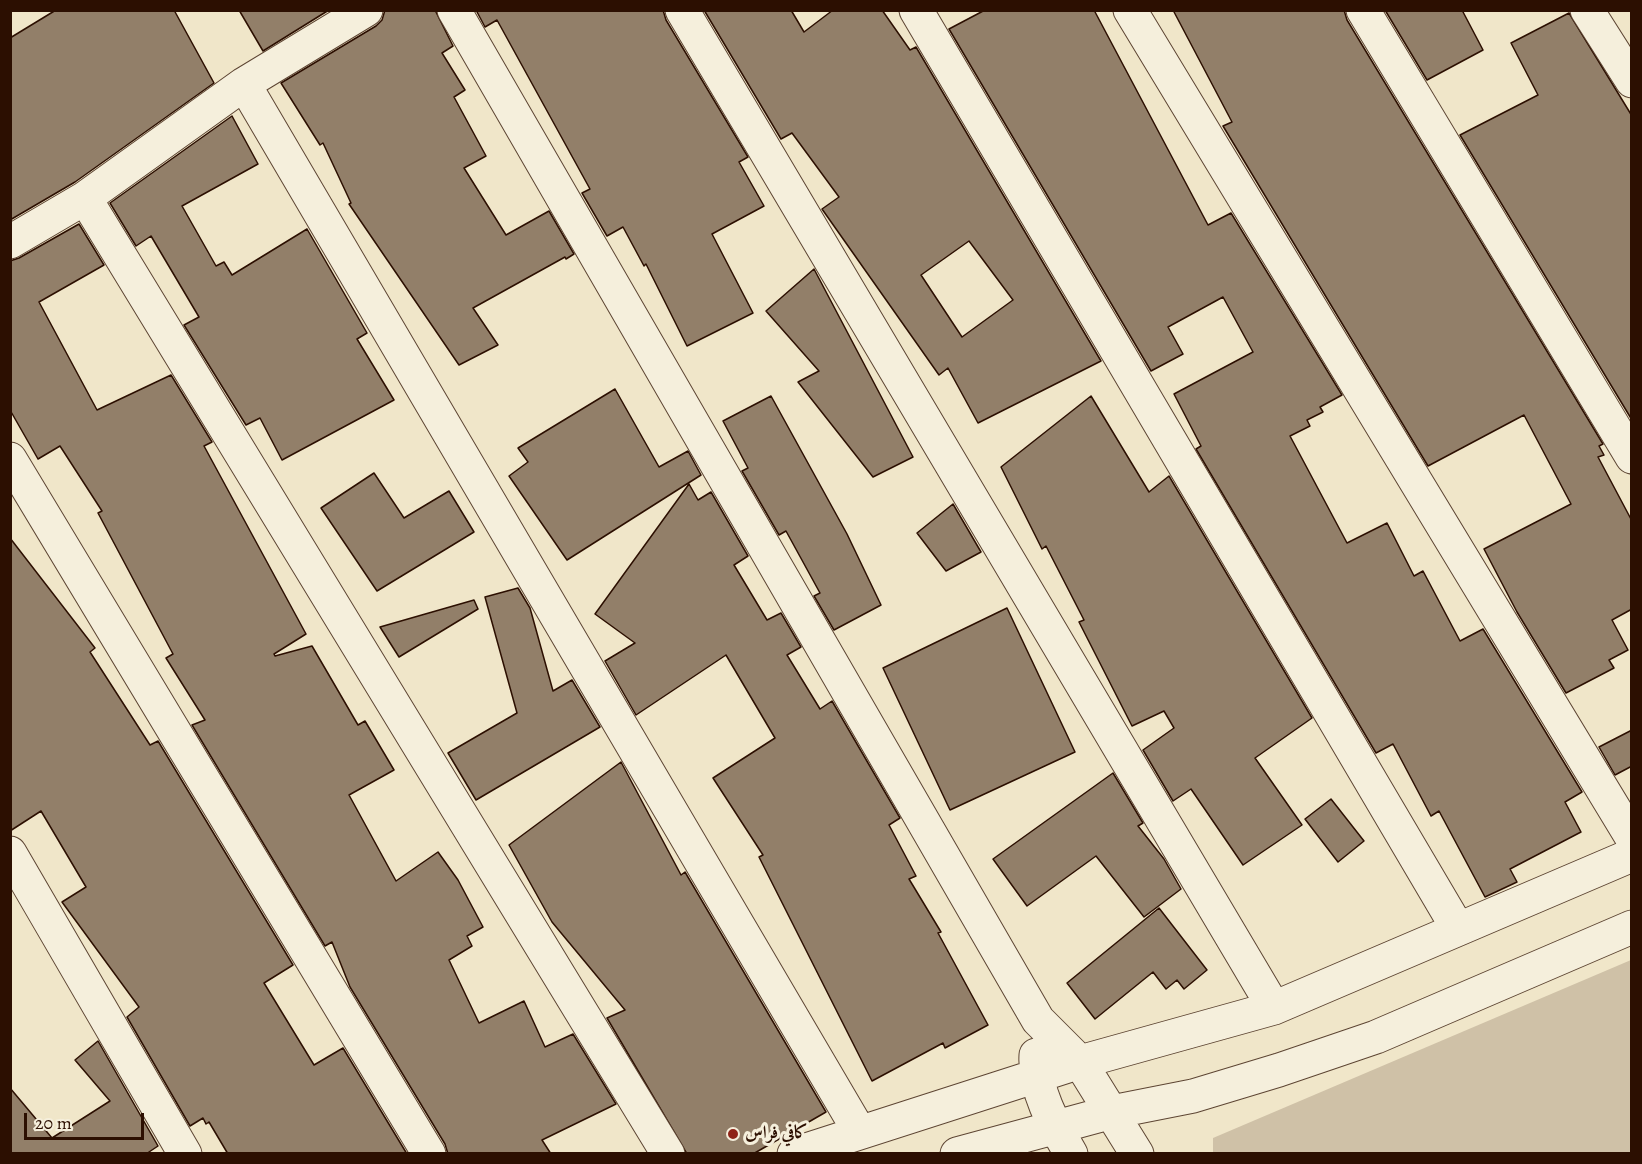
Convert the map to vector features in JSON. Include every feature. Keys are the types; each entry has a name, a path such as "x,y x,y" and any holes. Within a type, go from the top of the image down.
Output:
{"street":[{"path":"10,242 84,198 244,84 366,10"},
{"path":"454,10 1038,1020 1080,1062 1137,1154"},
{"path":"682,10 1274,1008"},
{"path":"916,10 1458,929"},
{"path":"1130,10 1632,838"},
{"path":"1363,10 1632,457"},
{"path":"1587,10 1632,81"},
{"path":"244,84 859,1131"},
{"path":"84,198 668,1154"},
{"path":"10,459 429,1154"},
{"path":"10,853 185,1154"},
{"path":"794,1154 859,1131 1080,1062 1274,1008 1632,855"},
{"path":"957,1154 1064,1141 1112,1112 1193,1096 1376,1036 1632,927"},
{"path":"1038,1020 1035,1077 1064,1141"}],"shaded area":[{"path":"1631,960 1631,1153 1213,1153 1213,1138"}],"building":[{"path":"56,10 174,10 214,83 75,182 10,220 10,38"},
{"path":"239,10 329,10 263,51"},
{"path":"385,10 435,10 453,46 442,53 465,90 454,97 486,156 464,168 506,235 549,211 574,254 473,308 498,345 459,365 349,204 351,203 323,143 320,145 281,83 376,26 382,20"},
{"path":"476,10 663,10 666,20 748,157 739,162 764,206 712,234 753,313 687,346 646,264 644,266 623,227 607,236 582,193 590,189 497,20 485,27"},
{"path":"704,10 791,10 804,32 833,10 882,10 910,50 916,47 1101,361 978,423 948,368 939,375 822,209 839,197 792,133 781,139","holes":["969,241 1013,300 962,337 921,275"]},
{"path":"985,10 1094,10 1208,225 1231,213 1342,395 1320,407 1323,412 1307,420 1310,426 1290,436 1347,543 1387,523 1414,576 1423,571 1460,641 1483,629 1582,792 1565,802 1581,832 1510,869 1517,882 1485,897 1439,811 1431,816 1393,744 1376,753 1196,449 1201,446 1174,394 1253,352 1223,297 1168,327 1183,354 1151,371 949,29"},
{"path":"1173,10 1344,10 1347,20 1603,444 1599,446 1604,455 1598,457 1632,521 1632,609 1612,620 1628,650 1609,660 1614,668 1566,693 1517,612 1484,549 1571,504 1524,415 1428,466 1223,126 1232,122"},
{"path":"1385,10 1462,10 1483,50 1427,80"},
{"path":"1569,13 1632,116 1632,420 1460,135 1538,95 1511,43"},
{"path":"232,116 258,164 182,206 216,266 224,262 232,275 307,229 367,333 357,339 394,400 282,460 260,418 246,425 184,325 199,317 151,236 136,246 110,203"},
{"path":"79,224 104,265 39,302 97,410 171,375 212,442 204,446 306,634 274,654 275,656 312,646 358,725 365,721 394,770 349,795 396,881 438,852 458,880 483,927 467,936 472,946 449,960 479,1023 524,1001 545,1047 573,1034 616,1104 542,1140 551,1154 448,1154 445,1144 350,987 332,942 325,946 192,725 205,720 166,658 173,654 98,513 102,511 60,446 38,459 10,410 10,261"},
{"path":"814,269 913,457 873,477 798,382 819,371 766,311"},
{"path":"615,389 659,467 688,451 701,475 567,560 509,476 528,462 518,448"},
{"path":"771,396 847,534 881,605 834,630 814,596 820,593 786,531 779,535 742,471 748,468 723,421"},
{"path":"1091,396 1149,492 1169,476 1312,718 1255,758 1302,825 1243,865 1191,789 1173,801 1143,750 1174,728 1164,711 1132,726 1079,622 1084,620 1046,546 1042,549 1001,467"},
{"path":"374,473 404,518 449,491 474,532 377,591 321,508"},
{"path":"689,484 698,500 711,492 748,556 734,565 767,620 781,613 801,647 787,655 820,709 832,701 900,818 889,825 916,876 909,879 941,932 938,933 988,1025 945,1048 943,1043 872,1081 759,857 763,855 713,778 775,738 726,655 636,715 605,661 635,643 595,614"},
{"path":"953,504 981,552 946,571 917,533"},
{"path":"10,538 95,648 90,652 150,745 158,741 293,965 264,983 314,1065 343,1048 407,1154 228,1154 209,1122 206,1124 203,1118 190,1126 127,1017 139,1007 62,902 86,887 41,811 10,831"},
{"path":"518,588 530,608 553,691 572,680 600,727 476,800 448,753 517,713 485,597"},
{"path":"474,600 478,609 399,657 380,627"},
{"path":"1007,608 1075,752 950,810 883,668"},
{"path":"1632,730 1632,766 1615,775 1599,747"},
{"path":"621,762 681,875 685,872 826,1112 753,1154 687,1154 607,1018 625,1010 552,922 509,845"},
{"path":"1113,773 1143,823 1138,826 1164,859 1181,889 1144,917 1096,856 1027,906 993,859"},
{"path":"1331,799 1364,841 1338,862 1305,819"},
{"path":"1159,908 1207,970 1184,989 1177,980 1166,989 1153,972 1095,1019 1067,983"},
{"path":"98,1041 158,1146 146,1154 10,1154 10,1088 52,1138 110,1101 75,1060"}],"place":[{"name":"كافي فراس","path":"733,1134"}]}
